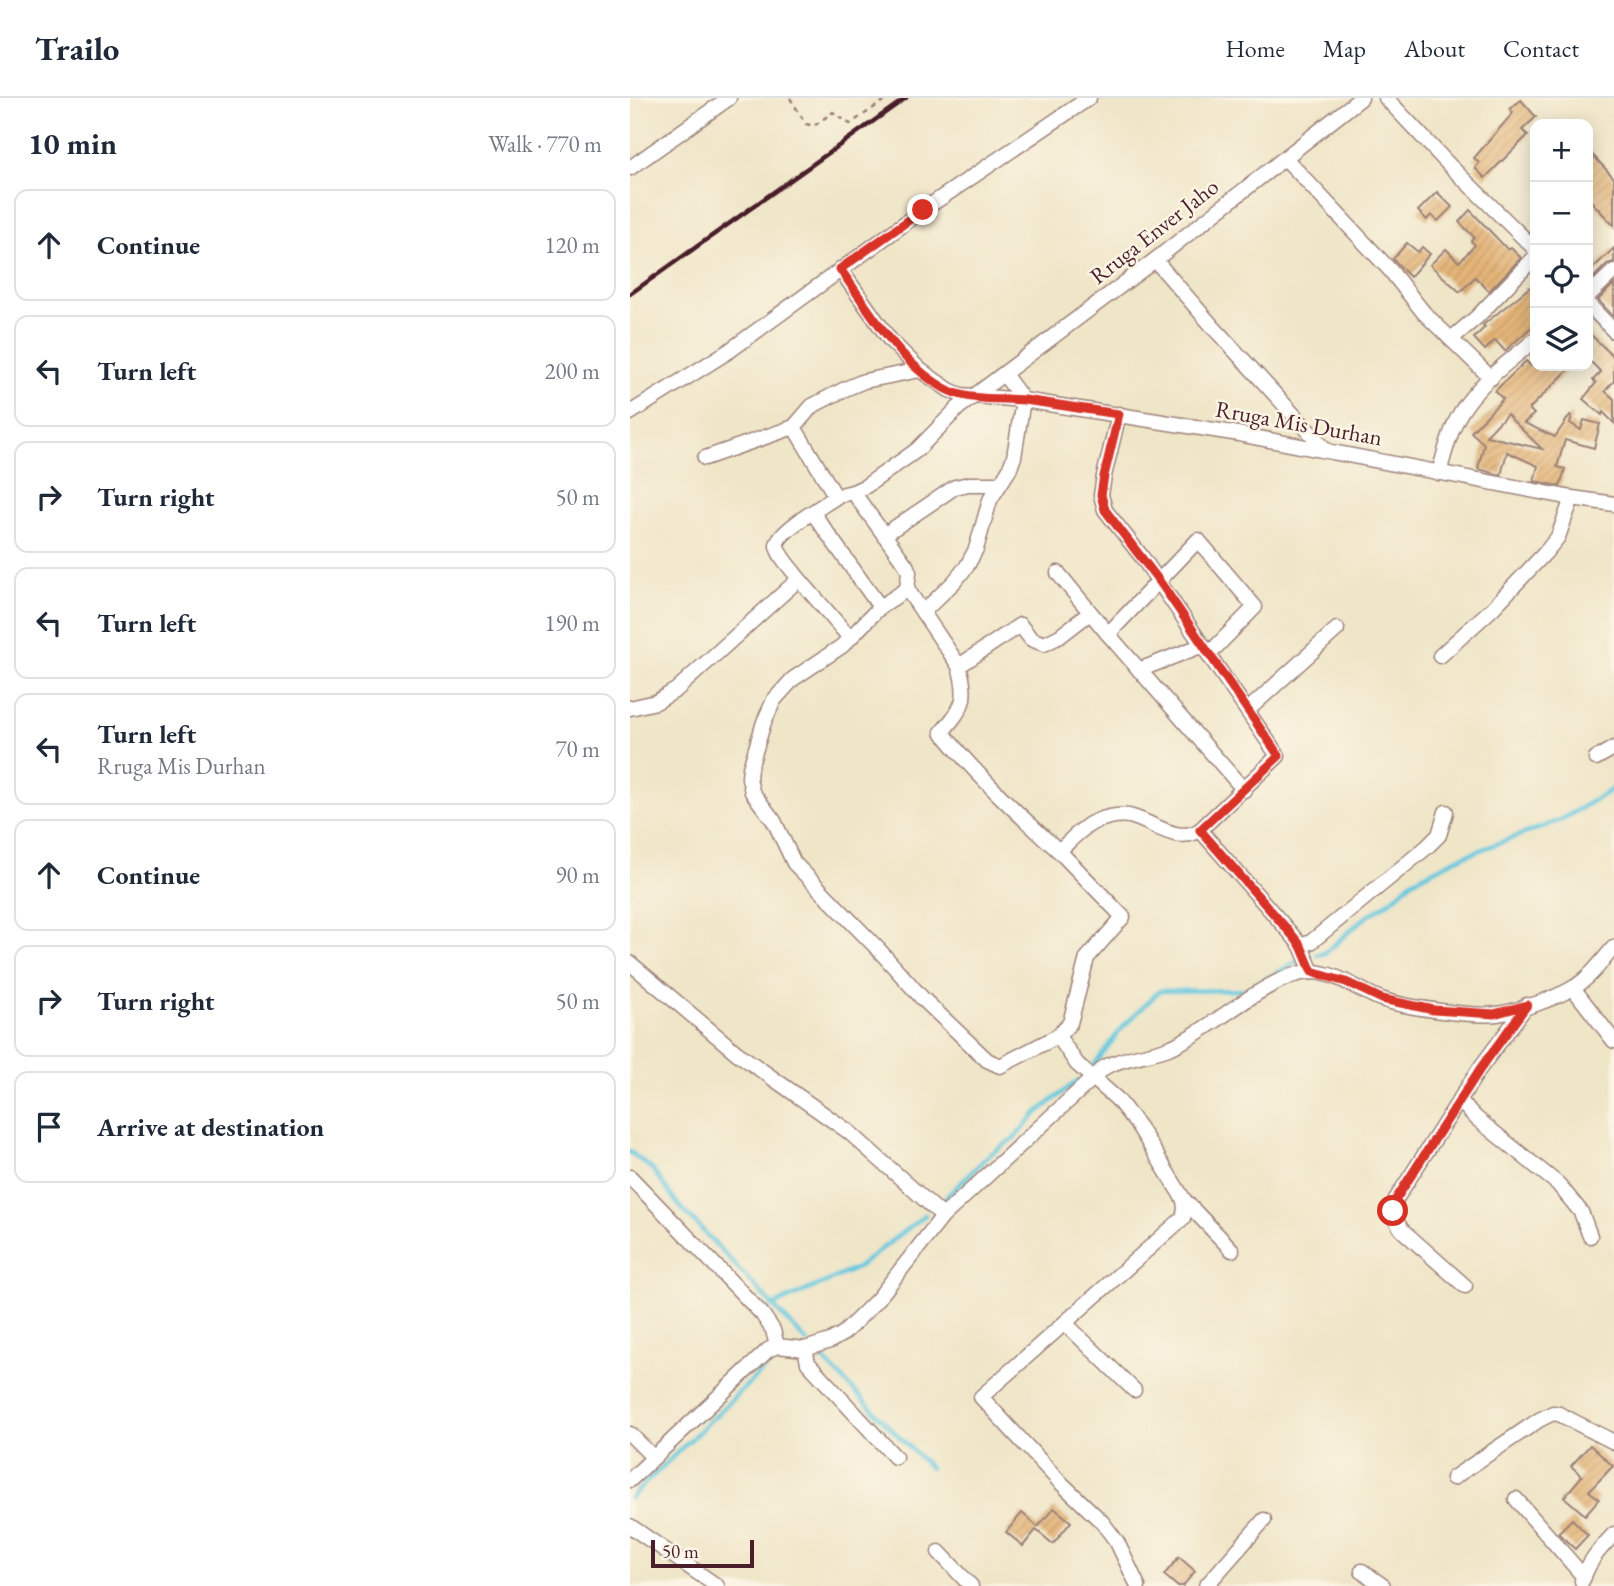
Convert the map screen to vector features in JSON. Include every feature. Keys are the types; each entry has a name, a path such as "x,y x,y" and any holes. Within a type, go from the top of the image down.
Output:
{"street":[{"path":"630,169 729,98"},
{"path":"630,413 729,351 923,210 1089,98"},
{"name":"Rruga Enver Jaho","path":"799,579 776,544 781,535 836,497 866,486 916,450 958,408 1155,260 1361,98"},
{"path":"1386,98 1450,166 1531,245"},
{"path":"1285,158 1363,241 1424,313 1491,378"},
{"path":"1155,260 1213,328 1326,450"},
{"path":"1451,339 1477,317 1530,262"},
{"name":"Rruga Mis Durhan","path":"840,269 890,340 920,369 949,390 974,397 1023,400 1119,414 1614,504"},
{"path":"1593,291 1614,271"},
{"path":"1592,308 1614,331"},
{"path":"1439,473 1450,434 1461,412 1476,392 1530,344"},
{"path":"705,458 794,427 812,406 864,381 920,369"},
{"path":"923,612 967,566 976,549 985,512 1014,457 1023,400 1004,374"},
{"path":"1059,851 1094,822 1117,816 1129,816 1181,835 1194,834 1279,756 1160,582 1105,510 1101,495 1119,414"},
{"path":"794,427 836,497"},
{"path":"884,534 955,487 999,484"},
{"path":"853,492 909,572 907,589 959,666 964,702 962,709 942,732 991,787 1059,851 1123,917 1087,958 1070,1023 1058,1036 1000,1066 987,1060 922,998 794,863 778,828 752,792 749,778 764,722 774,700 793,679 842,646 880,607 907,589"},
{"path":"1440,656 1493,608 1545,553 1558,537 1572,498"},
{"path":"813,513 880,607"},
{"path":"1108,634 1198,540 1255,607 1206,649 1139,670"},
{"path":"1058,573 1244,790"},
{"path":"630,708 656,702 676,690 799,579 850,638"},
{"path":"959,666 1020,625 1031,639 1044,644 1060,636 1090,613"},
{"path":"1248,710 1337,629"},
{"path":"1596,758 1614,748"},
{"path":"1301,946 1311,942 1427,847 1439,835 1446,812"},
{"path":"1200,830 1301,946 1312,972"},
{"path":"630,1480 756,1360 777,1346 805,1349 844,1333 877,1300 943,1216 1092,1078 1115,1062 1170,1047 1262,991 1298,974 1312,972 1346,982 1382,999 1434,1010 1494,1014 1573,988 1614,947"},
{"path":"630,963 737,1053 849,1132 943,1216"},
{"path":"1573,988 1614,1041"},
{"path":"1465,1286 1402,1230 1395,1221 1393,1211 1400,1192 1480,1069 1527,1005"},
{"path":"1058,1036 1077,1065 1116,1100 1139,1127 1184,1200 1232,1250"},
{"path":"1460,1101 1476,1118 1558,1184 1581,1212 1590,1236"},
{"path":"630,1177 762,1314 772,1330 777,1346"},
{"path":"1138,1586 1117,1542 1102,1522 1059,1481 981,1397 1183,1218 1184,1200"},
{"path":"1065,1323 1134,1390"},
{"path":"805,1349 807,1363 895,1457"},
{"path":"1453,1478 1553,1413 1567,1417 1614,1442"},
{"path":"630,1434 653,1457"},
{"path":"1516,1499 1582,1582"},
{"path":"1206,1586 1264,1520"},
{"path":"630,1526 717,1586"},
{"path":"1582,1582 1587,1566 1614,1534"},
{"path":"939,1552 971,1586"},
{"path":"1362,1571 1384,1586"}],"path":[{"path":"790,98 806,124 814,126 833,112 849,124 888,98"}],"building":[{"path":"1521,100 1536,117 1530,119 1530,123 1522,130 1528,135 1485,178 1475,168 1479,163 1474,158 1513,113 1510,109"},
{"path":"1593,155 1614,178 1614,226 1593,203"},
{"path":"1437,192 1452,207 1438,221 1431,215 1427,220 1418,211"},
{"path":"1470,210 1508,250 1511,248 1521,258 1489,291 1475,277 1460,292 1430,265 1446,249 1459,262 1475,245 1471,241 1474,237 1459,222"},
{"path":"1407,243 1418,252 1422,247 1430,254 1410,277 1393,259"},
{"path":"1614,248 1614,262 1607,264 1593,278 1593,268"},
{"path":"1614,284 1614,317 1598,300"},
{"path":"1530,287 1530,328 1505,351 1495,340 1485,350 1474,338 1485,327 1483,325"},
{"path":"1593,337 1614,357 1614,381 1605,391 1614,399 1614,423 1583,399 1596,383 1593,380 1601,372 1593,364"},
{"path":"1526,361 1530,365 1530,371 1567,371 1529,409 1534,414 1524,423 1555,437 1570,415 1570,423 1581,430 1584,420 1600,424 1594,448 1565,440 1557,467 1565,469 1560,486 1534,481 1538,466 1507,452 1501,475 1478,469 1484,444 1471,432 1503,399 1495,391","holes":["1507,414 1542,449 1486,436"]},
{"path":"1590,1445 1613,1466 1589,1491 1599,1499 1585,1515 1564,1497 1582,1476 1571,1466"},
{"path":"1054,1508 1071,1522 1053,1544 1036,1530 1023,1546 1006,1532 1022,1513 1038,1527"},
{"path":"1572,1519 1588,1535 1575,1549 1558,1533"},
{"path":"1179,1557 1195,1571 1183,1586 1177,1586 1164,1575"}],"waterway":[{"path":"1317,955 1325,953 1412,881 1456,859 1561,820 1614,788"},
{"path":"1094,1065 1122,1028 1159,991 1247,990 1296,962"},
{"path":"943,1200 989,1155 1014,1138 1037,1113 1077,1081"},
{"path":"630,1152 652,1169 676,1202 807,1342"},
{"path":"772,1306 857,1268 925,1215"},
{"path":"815,1351 930,1468"},
{"path":"630,1498 777,1356"}],"railway":[{"path":"630,294 906,98"}],"route":[{"path":"923,210 840,269 890,340 920,369 949,390 974,397 1023,400 1119,414 1101,495 1105,510 1160,582 1279,756 1200,830 1301,946 1312,972 1346,982 1382,999 1434,1010 1494,1014 1527,1005 1447,1119 1396,1199 1393,1211"}]}
